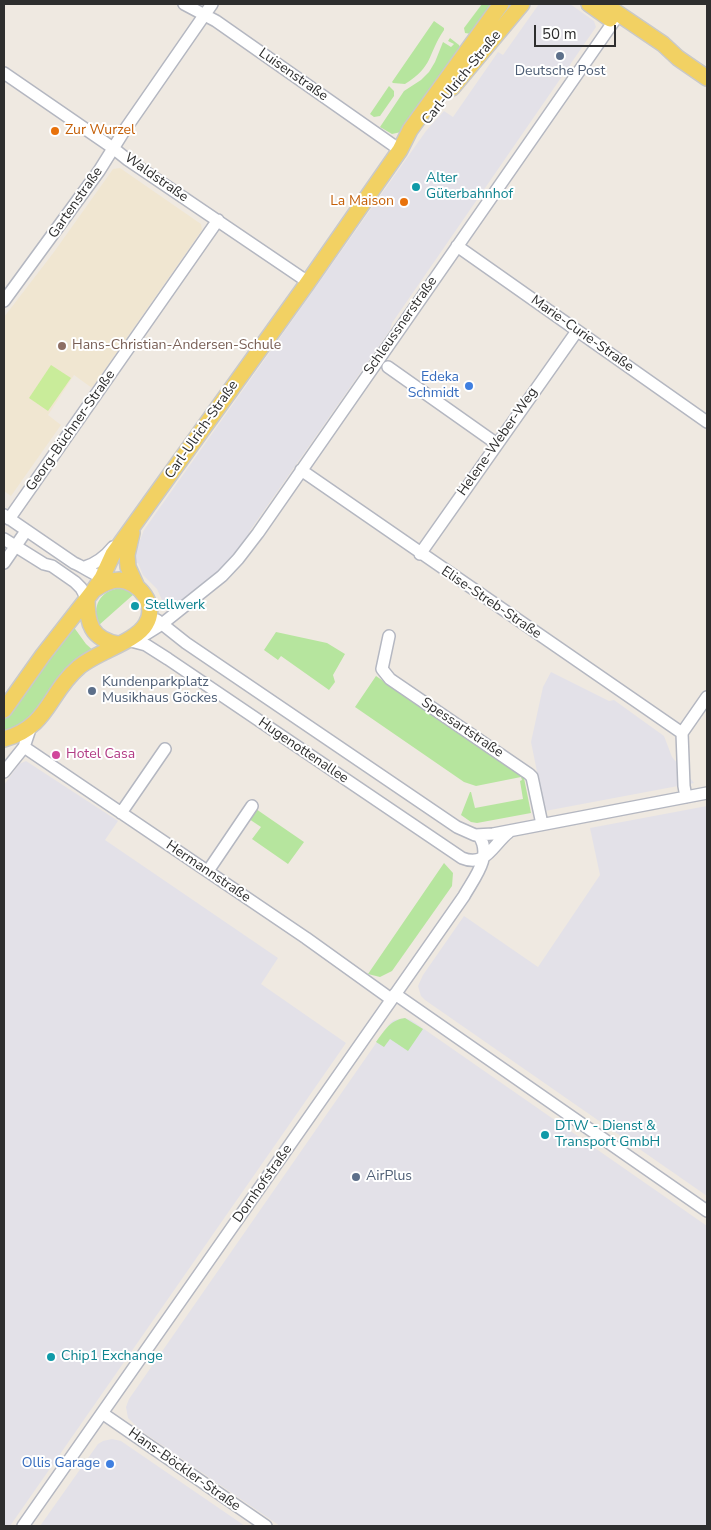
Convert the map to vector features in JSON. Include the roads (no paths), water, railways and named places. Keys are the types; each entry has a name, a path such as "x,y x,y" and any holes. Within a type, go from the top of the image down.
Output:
{"main road":[{"name":"Carl-Ulrich-Straße","path":"4,710 102,578 114,554 308,282 400,150 410,130 502,4"},
{"name":"Carl-Ulrich-Straße","path":"400,150 416,135 522,4"},
{"path":"589,4 608,9 659,50 678,58 707,78"},
{"name":"Hugenottenallee","path":"134,526 127,555 128,567 137,587 145,595 153,621"},
{"path":"90,595 102,584 117,580 137,587"},
{"name":"Hugenottenallee","path":"90,595 88,620 97,636 103,640 125,642"},
{"path":"4,739 30,729 68,676 84,662 125,642 153,621"}],"street":[{"name":"Luisenstraße","path":"184,4 223,27 400,150"},
{"name":"Gartenstraße","path":"4,301 70,212 212,4"},
{"name":"Schleussnerstraße","path":"153,621 172,615 203,592 238,559 457,246 608,9"},
{"name":"Waldstraße","path":"4,73 308,282"},
{"name":"Georg-Büchner-Straße","path":"6,517 218,220"},
{"name":"Marie-Curie-Straße","path":"457,246 707,422"},
{"name":"Helene-Weber-Weg","path":"420,554 577,331"},
{"path":"388,367 497,444"},
{"name":"Elise-Streb-Straße","path":"301,470 682,734"},
{"path":"6,517 74,564 102,578 117,580"},
{"path":"85,568 95,564 105,556 120,537 134,526"},
{"path":"4,563 26,531"},
{"path":"4,539 44,564 71,587 77,596 78,605 74,616"},
{"path":"44,564 52,566 90,595"},
{"name":"Hugenottenallee","path":"153,621 457,827 479,836"},
{"name":"Spessartstraße","path":"389,636 382,669 390,679 529,774 532,777 542,824"},
{"name":"Hugenottenallee","path":"125,642 146,645 168,659 457,855 470,861 484,858"},
{"path":"686,797 682,734 707,697"},
{"path":"7,768 24,747 30,729"},
{"name":"Hermannstraße","path":"24,747 208,871 352,970 362,979 393,997 707,1211"},
{"path":"121,813 165,749"},
{"path":"484,858 485,848 479,836 707,793"},
{"path":"208,871 252,806"},
{"path":"484,858 502,837 510,831"},
{"name":"Dornhofstraße","path":"24,1526 464,896 484,858"},
{"name":"Hans-Böckler-Straße","path":"102,1413 266,1526"}],"place":[{"name":"Deutsche Post","path":"560,56"},
{"name":"Zur Wurzel","path":"55,131"},
{"name":"Alter Güterbahnhof","path":"416,187"},
{"name":"La Maison","path":"404,202"},
{"name":"Hans-Christian-Andersen-Schule","path":"62,346"},
{"name":"Edeka Schmidt","path":"469,386"},
{"name":"Stellwerk","path":"135,606"},
{"name":"Kundenparkplatz Musikhaus Göckes","path":"92,691"},
{"name":"Hotel Casa","path":"56,755"},
{"name":"DTW - Dienst & Transport GmbH","path":"545,1135"},
{"name":"AirPlus","path":"356,1177"},
{"name":"Chip1 Exchange","path":"51,1357"},
{"name":"Ollis Garage","path":"110,1464"}]}
